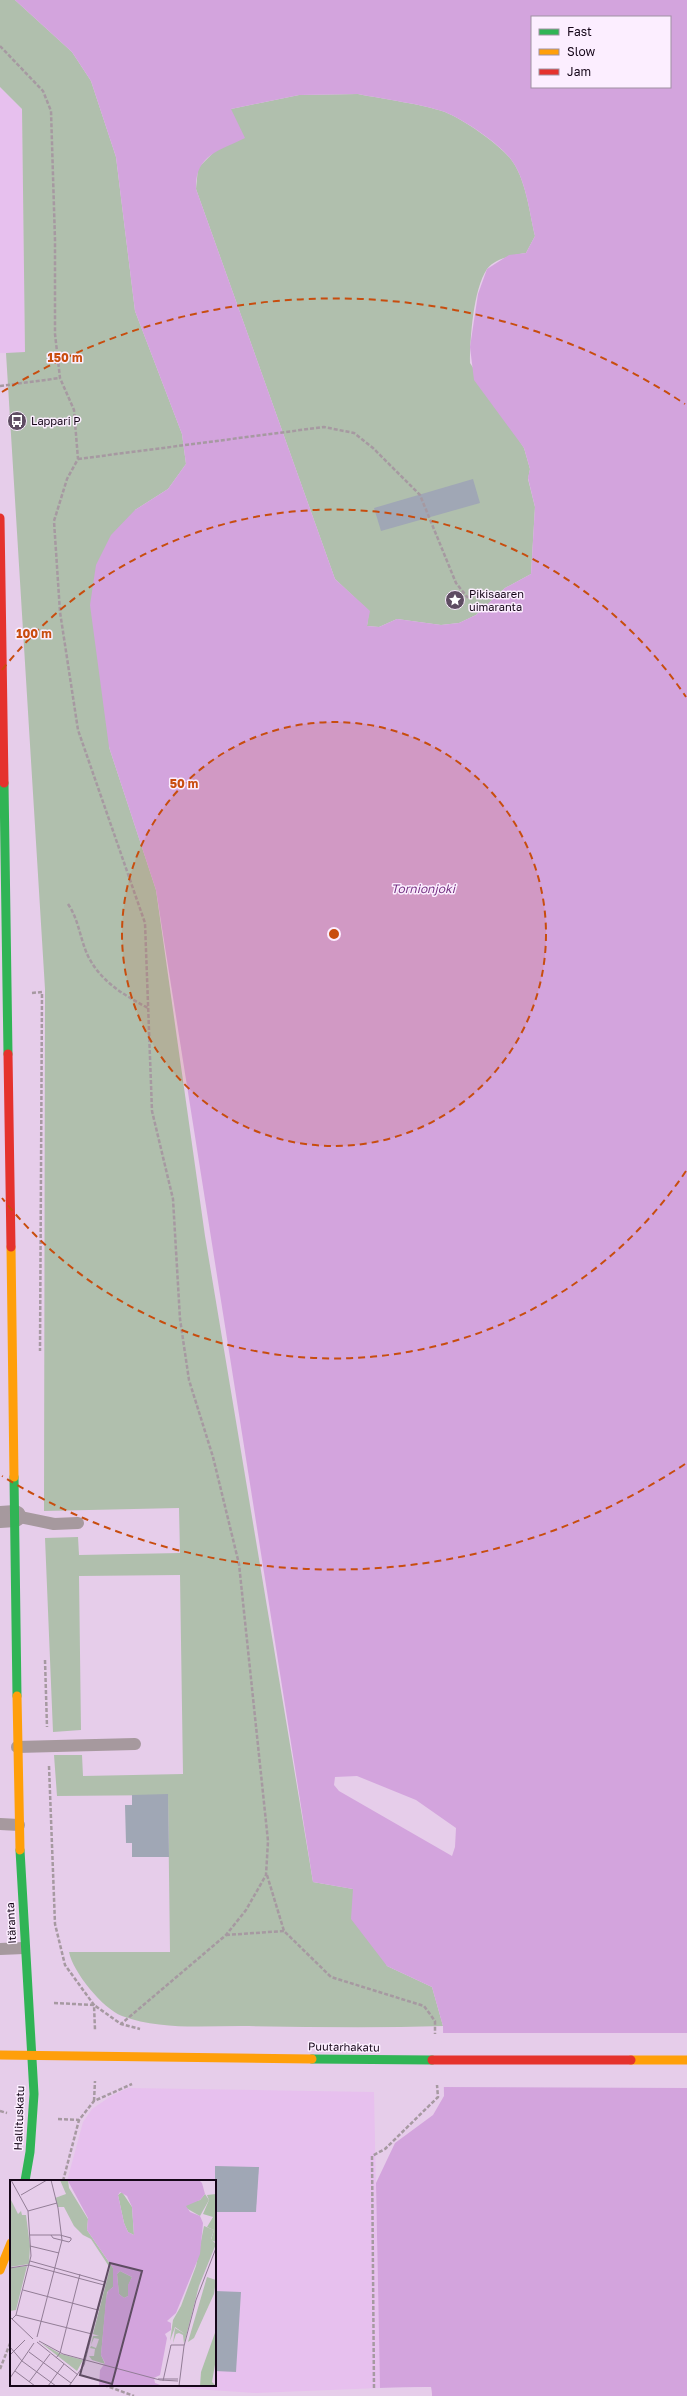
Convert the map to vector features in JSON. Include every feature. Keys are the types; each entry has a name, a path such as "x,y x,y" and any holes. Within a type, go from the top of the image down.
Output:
{"street":[{"name":"Itäranta","path":"0,518 7,1516 24,1948 33,2055"},
{"name":"Puutarhakatu","path":"0,2055 432,2060 687,2060"},
{"name":"Hallituskatu","path":"25,2180 30,2160 33,2055"},
{"path":"0,2270 10,2245"}],"lane":[{"path":"7,1516 54,1524 78,1523"},
{"path":"17,1747 135,1744"},
{"path":"0,1824 19,1825"},
{"path":"0,1949 24,1948"}],"path":[{"path":"0,46 43,91 51,111 55,240 55,334 60,378 74,410 78,459 67,479 54,520 60,612 78,730 145,923 152,1111 173,1198 180,1319 189,1380 214,1457 239,1564 265,1797 268,1841 266,1875 284,1931 331,1977 424,2006 434,2021 435,2036"},
{"path":"0,386 60,378"},
{"path":"78,459 126,454 324,427 354,433 373,448 420,495 456,583 468,598"},
{"path":"68,904 75,913 88,956 107,982 122,994 149,1008"},
{"path":"4,994 42,992 40,1356"},
{"path":"44,1653 55,1924 65,1965 94,2005"},
{"path":"121,2024 226,1935 246,1910 266,1875"},
{"path":"226,1935 284,1931"},
{"path":"374,2388 372,2156 386,2149 438,2096 437,2081"},
{"path":"63,2180 79,2120 94,2100 132,2084 139,2083"},
{"path":"32,2117 79,2120"},
{"path":"0,2369 10,2343"},
{"path":"107,2386 134,2396"}],"shaded area":[{"path":"0,87 22,109 25,353 0,353"},
{"path":"128,2088 374,2092 380,2388 255,2393 180,2388 173,2386 216,2386 216,2180 67,2180 83,2122 92,2109 111,2096"}],"green space":[{"path":"0,0 15,0 72,52 91,81 116,157 135,311 182,434 186,464 168,489 135,510 109,747 156,890 205,1236 313,1882 353,1889 387,1966 432,1987 443,2026 196,2027 151,2023 122,2016 114,2012 97,1998 82,1979 69,1952 170,1952 168,1795 57,1796 54,1755 82,1755 83,1776 183,1774 180,1575 79,1576 81,1730 53,1732 45,1538 78,1537 79,1555 180,1553 179,1508 44,1511 45,989 6,353 25,352 22,109 0,87"},
{"path":"358,94 414,104 445,112 470,126 497,145 510,158 520,175 535,236 526,253 495,262 490,265 482,278 478,289 473,315 470,363 524,448 530,469 528,479 535,507 531,574 505,588 476,615 459,623 441,625 397,619 379,627 367,626 369,611 335,579 196,189 198,168 213,153 231,109 299,95"}],"water":[{"name":"Tornionjoki","path":"15,0 687,0 687,2396 432,2396 431,2387 380,2388 376,2183 395,2143 433,2115 444,2096 443,2026 432,1987 387,1966 351,1919 353,1889 313,1882 156,890 109,747 90,605 96,565 111,535 135,510 168,489 186,464 182,434 135,311 116,157 91,81 72,52","holes":["358,94 414,104 445,112 480,132 497,145 510,158 520,175 529,206 535,236 526,253 509,255 487,269 478,294 470,347 474,380 524,448 530,469 528,478 535,507 531,574 505,588 476,615 459,623 441,625 397,619 379,627 367,626 370,611 335,579 196,189 197,178 204,161 218,151 245,138 231,109 299,95","357,1776 416,1800 456,1828 455,1847 452,1856 339,1791 334,1785 335,1777"]}],"pier":[{"path":"441,2033 687,2033 687,2088 442,2087"},
{"path":"431,2387 432,2396 430,2396 430,2389 380,2390 378,2388"}],"building":[{"path":"473,479 480,503 381,531 374,508"},
{"path":"168,1794 169,1857 132,1857 132,1843 126,1843 125,1805 132,1805 132,1795"},
{"path":"215,2166 259,2167 256,2212 216,2212"},
{"path":"216,2291 241,2292 236,2372 216,2371"}],"traffic: fast":[{"path":"4,783 8,1054"},
{"path":"14,1477 17,1696"},
{"path":"20,1850 34,2094 30,2152 25,2180"},
{"path":"312,2059 432,2060"}],"traffic: slow":[{"path":"11,1247 14,1477"},
{"path":"17,1696 20,1850"},
{"path":"0,2055 312,2059"},
{"path":"631,2060 687,2060"},
{"path":"0,2270 10,2245"}],"traffic: jam":[{"path":"0,518 4,783"},
{"path":"8,1054 11,1247"},
{"path":"432,2060 631,2060"}],"place":[{"name":"Lappari P","path":"17,421"},
{"name":"Pikisaaren uimaranta","path":"455,600"}]}
